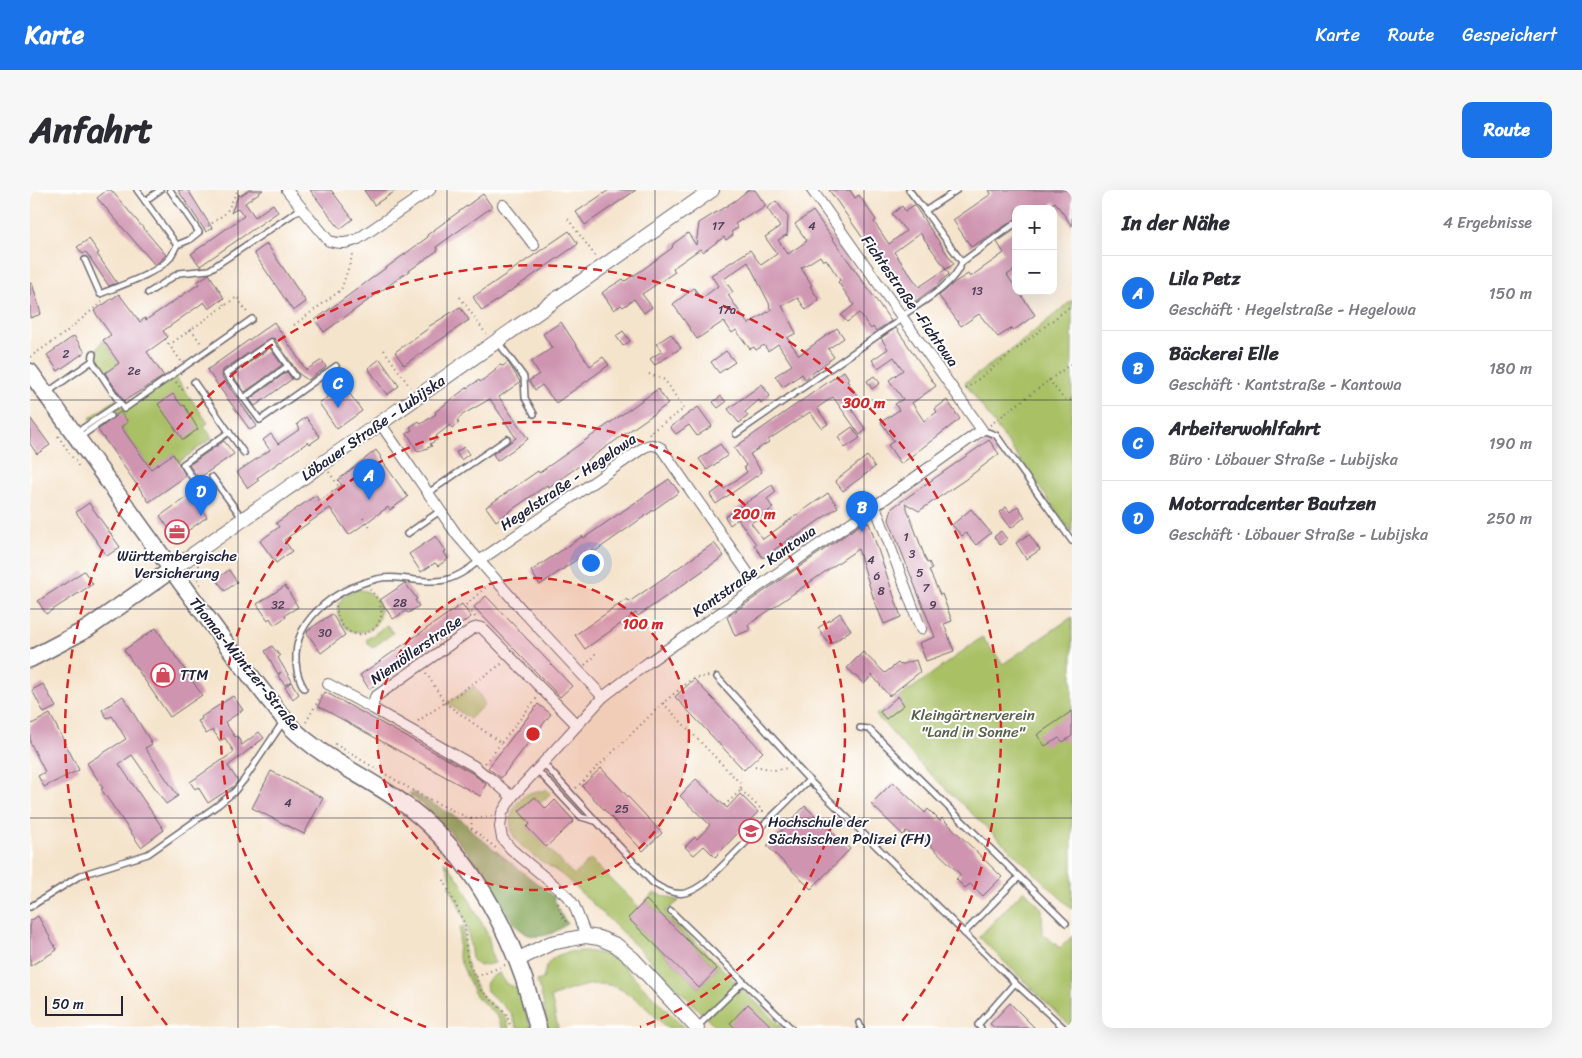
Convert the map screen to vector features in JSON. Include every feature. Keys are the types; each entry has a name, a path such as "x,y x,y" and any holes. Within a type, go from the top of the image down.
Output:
{"main road":[{"name":"Löbauer Straße - Lubijska","path":"30,659 87,629 712,190"},
{"name":"Thomas-Müntzer-Straße","path":"30,372 171,570 246,671 292,720 291,727 313,745 400,801 430,824 446,842 470,873 491,908 517,960 538,1028"},
{"path":"517,960 551,943 586,936 599,938 616,945 628,955 696,1028"}],"street":[{"path":"287,190 329,241 338,244 349,244 358,239 430,190"},
{"name":"Fichtestraße -Fichtowa","path":"812,190 982,430"},
{"path":"503,206 534,245"},
{"path":"380,423 427,493 479,561 603,696"},
{"name":"Kantstraße - Kantowa","path":"502,813 512,797 603,696 757,586 982,430"},
{"name":"Hegelstraße - Hegelowa","path":"479,561 650,444 661,448 757,586"},
{"path":"875,506 921,628"},
{"name":"Niemöllerstraße","path":"512,797 485,775 372,708 375,697 472,629 478,627 482,628 577,725"},
{"path":"328,684 372,708"},
{"path":"502,813 500,827 502,838 512,849 566,895 574,905 586,936"}],"lane":[{"path":"137,190 177,245"},
{"path":"145,201 160,190"},
{"path":"85,260 100,294 159,266 169,259 177,245 190,240 199,232 170,190"},
{"path":"910,190 962,262"},
{"path":"925,211 957,190"},
{"path":"148,293 179,274 208,270 302,208"},
{"path":"736,434 903,317 951,280 960,270 962,262 1012,226"},
{"path":"93,354 92,362 124,409 252,320"},
{"path":"295,376 271,342 226,374 260,420 336,366"},
{"path":"496,343 524,376 525,398 534,414"},
{"path":"45,393 92,362"},
{"path":"244,398 288,366"},
{"path":"194,382 244,453"},
{"path":"76,436 120,402"},
{"path":"76,436 110,416"},
{"path":"982,430 996,435 1072,541"},
{"path":"198,486 183,464 229,432"},
{"path":"427,493 507,439"},
{"path":"212,476 243,519"},
{"path":"407,534 440,511"},
{"path":"304,688 297,670 297,651 301,632 317,610 334,597 378,579 393,577 429,583 450,580 479,561"},
{"path":"717,677 809,780 1015,983 1064,1028"},
{"path":"30,907 82,875 148,854 218,805 234,792 292,720"},
{"path":"860,728 869,729 1066,923"},
{"path":"540,766 571,794 653,883 674,894 688,893 697,889 708,880 809,780"},
{"path":"540,766 581,817 596,821"},
{"path":"964,933 1019,876"},
{"path":"671,911 791,1028"},
{"path":"696,1028 743,982"},
{"path":"981,1028 978,1025 1015,983"}],"path":[{"path":"199,232 226,213 238,190"},
{"path":"568,219 603,266"},
{"path":"294,324 341,290 358,239"},
{"path":"30,357 71,328 123,284"},
{"path":"169,345 237,297 252,320"},
{"path":"460,298 496,343"},
{"path":"221,300 225,305"},
{"path":"971,396 966,388 1072,305"},
{"path":"191,329 206,352"},
{"path":"165,339 185,367"},
{"path":"384,350 417,397"},
{"path":"982,430 1072,362"},
{"path":"649,374 665,380 684,409 649,433 650,444"},
{"path":"172,376 182,390 194,382"},
{"path":"1049,380 1063,398 1072,400"},
{"path":"322,463 339,487"},
{"path":"363,518 371,529"},
{"path":"192,555 199,565 196,575 204,592"},
{"path":"478,627 478,622 466,605 494,579"},
{"path":"334,597 337,617 345,630 360,634 368,632 380,622 382,606 379,598 363,584"},
{"path":"579,670 595,656 595,651"},
{"path":"408,729 511,658"},
{"path":"421,664 445,703 501,743"},
{"path":"571,794 664,703 693,678 717,677"},
{"path":"292,720 305,724 328,684"},
{"path":"485,775 501,743 543,690"},
{"path":"664,703 740,783 741,790 770,818"},
{"path":"334,743 424,797 471,819 502,813"},
{"path":"754,766 774,770 796,766"},
{"path":"724,806 741,790"},
{"path":"471,819 472,829 499,851"},
{"path":"444,880 465,925 466,951 481,990 506,1013 511,1028"},
{"path":"556,896 561,913 566,921 581,921"},
{"path":"476,977 517,960"}],"green space":[{"path":"1072,300 1072,533 965,383 1020,343"},
{"path":"103,340 119,363 105,373 93,354"},
{"path":"174,375 208,423 204,426 212,438 179,462 173,454 152,471 121,427 127,422 120,412 97,428 90,418 117,399 124,409"},
{"path":"355,590 363,590 374,596 380,611 374,626 363,632 355,632 344,626 338,615 338,607 344,596"},
{"name":"Kleingärtnerverein \"Land in Sonne\"","path":"1072,617 1072,909 921,765 876,715 982,637 1003,664"},
{"path":"387,625 393,633 372,648 366,640"},
{"path":"474,686 485,704 470,719 447,703"},
{"path":"546,789 550,794 542,802 534,797 519,811 530,823 527,827 574,875 591,859 639,907 628,919 699,988 717,969 646,900 655,893 679,901 665,912 782,1028 716,1028 568,880 520,844 512,830 512,813 521,799 528,794"},
{"path":"412,792 463,821 473,832 553,896 560,913 567,923 553,933 541,936 530,935 519,929 509,917 494,889 472,859 443,824 409,794"},
{"path":"444,861 459,880 486,930 495,963 479,966 472,960 465,922 449,886 452,884 451,878"},
{"path":"1024,890 1042,909 1043,934 1060,948 1072,936 1072,1028 979,937"},
{"path":"464,926 465,952 471,978 484,998 501,1012 509,1028 502,1028 498,1017 475,995 458,956 460,927"},
{"path":"587,951 607,955 619,962 684,1028 667,1028 626,992 607,985 596,984 579,987 551,997 558,1028 547,1028 543,1001 537,981 543,979 549,962 558,955"},
{"path":"499,973 506,983 518,987 531,1028 517,1028 511,1013 487,991 486,985 488,980"}],"building":[{"path":"107,190 111,190 166,255 155,265 97,198"},
{"path":"178,190 188,190 212,228 206,232"},
{"path":"249,190 263,190 245,203 255,217 273,204 278,212 200,266 191,254 244,216 238,208 231,213 239,194 240,196"},
{"path":"310,190 331,190 353,219 340,229"},
{"path":"364,190 397,190 374,205"},
{"path":"609,190 636,190 585,225 576,212"},
{"path":"748,190 755,190 766,206 735,224 738,228 731,232 733,235 726,240 724,237 703,252 700,249 673,268 675,272 642,294 652,307 644,313 634,299 623,307 621,305 614,310 602,293 623,279 625,281 642,270 672,248 673,244 688,233 696,245 699,223 736,200"},
{"path":"829,190 850,190 855,198 859,195 889,244 906,231 892,214 902,206 905,211 914,205 954,264 946,269 949,274 934,288 910,305","holes":["920,233 946,269 919,287 894,252"]},
{"path":"989,190 1072,190 1072,226 1055,202 1051,205 1012,205 1012,221 971,247 953,220 991,194"},
{"path":"483,194 492,207 436,247 438,250 324,332 315,320"},
{"path":"776,201 788,217 787,236 778,240 788,254 807,241 795,224 813,211 891,321 876,331 873,327 871,329 859,313 847,322 841,315 854,305 838,282 840,280 826,259 823,261 820,256 801,268 819,300 806,310 798,298 782,306 796,333 787,338 799,355 837,328 844,338 828,349 834,357 805,379 802,374 783,387 775,376 792,365 778,344 768,351 764,345 756,350 754,347 750,349 736,330 732,333 724,321 697,339 673,304 694,288 701,299 718,286 711,275 750,250 761,265 777,254 765,237 780,227 767,208","holes":["748,262 771,310 748,324 728,295 733,292 724,279"]},
{"path":"569,231 578,244 482,311 473,297"},
{"path":"1012,232 1012,272 1007,275 1012,282 1012,295 1021,295 1035,315 1014,330 1012,328 998,337 979,314 961,326 939,296 955,282 968,274 970,277 1004,253 997,242"},
{"path":"89,239 117,283 109,286 86,252 83,254 77,247"},
{"path":"267,244 306,302 293,311 254,253"},
{"path":"209,274 224,298 209,309 204,302 163,331 168,337 147,352 164,376 124,401 105,373 119,363 103,340 111,335 94,311 119,294 140,322 145,318 146,320 199,284 197,282"},
{"path":"30,283 32,283 41,314 30,318"},
{"path":"460,307 469,320 404,365 395,352 428,327"},
{"path":"274,322 306,370 322,360 326,367 308,380 299,374 275,339 271,338 223,370 222,377 257,426 250,430 207,370"},
{"path":"561,322 590,366 603,357 609,365 556,403 542,385 535,390 529,381 539,374 531,362 552,348 543,334"},
{"path":"896,328 936,386 912,403 924,421 937,412 935,409 947,400 960,419 901,464 888,445 894,441 881,422 899,410 895,404 903,399 889,380 903,370 894,357 878,368 872,360 888,349 881,338"},
{"path":"623,331 630,341 623,346 616,336"},
{"path":"671,334 681,348 655,365 650,359 662,351 656,344"},
{"path":"74,336 85,352 58,371 47,355"},
{"path":"270,348 282,365 245,392 232,375"},
{"path":"726,351 735,362 719,373 711,362"},
{"path":"380,359 399,386 387,395 368,368"},
{"path":"508,362 520,382 499,397 528,439 497,461 493,454 516,438 490,399 462,415 457,421 459,423 452,428 450,425 436,436 438,439 430,444 432,446 418,452 407,433 412,430 410,427 419,421 421,424 436,414 435,412 461,392 479,380 480,382 500,365 503,366"},
{"path":"844,371 849,379 847,381 859,398 850,405 866,430 860,435 833,397 817,408 828,424 822,428 810,412 768,440 769,442 750,454 762,472 716,504 710,495 722,486 724,489 747,472 744,467 746,465 734,448"},
{"path":"287,372 292,379 255,406 250,399"},
{"path":"874,376 880,383 872,389 867,381"},
{"path":"762,384 770,396 761,403 759,400 745,412 748,416 739,423 728,409"},
{"path":"658,389 668,404 549,487 547,485 496,521 486,507 538,471 539,473"},
{"path":"338,390 341,394 347,390 362,411 337,429 319,403"},
{"path":"173,394 182,406 184,405 198,429 183,440 158,404"},
{"path":"721,396 726,402 718,408 713,402"},
{"path":"698,407 712,426 697,436 689,425 676,434 670,427"},
{"path":"120,412 128,422 121,427 151,469 173,454 186,476 149,502 98,430"},
{"path":"306,417 320,437 310,444 308,442 257,478 259,480 248,488 237,472 270,450 263,440 271,434 278,444 300,429 297,424"},
{"path":"30,418 50,445 37,454 30,444"},
{"path":"852,427 860,438 845,448 838,437"},
{"path":"989,440 999,454 966,479 919,511 905,503 927,563 929,562 932,569 929,570 940,595 942,594 952,621 944,624 954,651 926,661 919,643 935,637 889,520 892,508"},
{"path":"224,441 234,454 199,478 189,465"},
{"path":"720,444 728,455 707,470 699,459"},
{"path":"464,447 469,454 461,460 456,452"},
{"path":"376,450 408,497 390,510 388,507 349,535 330,508 284,540 292,551 276,563 260,541 279,527 276,523 316,495 319,501 342,485 338,480"},
{"path":"867,456 875,467 843,491 835,481"},
{"path":"669,479 679,492 594,552 592,549 540,585 531,571 583,536 584,538"},
{"path":"772,485 776,492 767,499 773,508 751,523 763,539 828,493 838,507 763,558 754,545 756,544 738,519 730,525 725,517"},
{"path":"191,494 207,517 179,537 174,536 160,516"},
{"path":"89,503 120,547 107,556 76,512"},
{"path":"1018,506 1025,517 1011,528 999,512 1006,507 1010,512"},
{"path":"971,509 991,533 976,545 966,533 962,536 952,525"},
{"path":"864,522 869,523 901,617 884,624 874,600 858,549 748,625 750,630 735,636 727,617"},
{"path":"1001,531 1007,539 1000,545 994,537"},
{"path":"1029,534 1040,550 1026,559 1016,543"},
{"path":"436,536 446,551 444,552 448,559 438,566 435,563 421,572 409,554"},
{"path":"714,543 724,556 638,616 636,613 585,649 575,635 627,599 629,602"},
{"path":"229,570 237,582 225,591 216,579"},
{"path":"84,571 93,584 46,614 38,601"},
{"path":"405,583 417,599 415,600 419,606 393,619 380,600"},
{"path":"285,586 298,607 274,625 270,618 268,620 257,604"},
{"path":"486,596 572,686 560,697 474,607"},
{"path":"462,604 471,617 369,689 360,675"},
{"path":"840,613 851,630 830,645 818,628"},
{"path":"332,614 345,635 321,653 307,633 308,630"},
{"path":"156,628 202,695 170,717 124,650"},
{"path":"272,646 280,656 278,658 292,681 285,685 278,676 281,672 278,674 265,651"},
{"path":"863,652 885,673 898,663 900,665 916,660 920,672 889,696 872,675 864,684 847,668"},
{"path":"694,679 763,752 744,770 675,697"},
{"path":"291,682 299,694 293,699 285,687"},
{"path":"43,684 56,707 44,713 32,690"},
{"path":"325,692 472,773 486,784 480,796 318,706"},
{"path":"123,696 152,744 145,748 178,796 166,804 132,755 119,764 164,830 141,847 101,789 103,788 87,763 126,739 112,716 107,718 102,710"},
{"path":"233,696 243,710 225,722 235,737 237,736 242,745 259,732 264,738 228,766 238,781 234,786 208,803 198,787 195,789 190,782 234,752 225,738 220,741 213,730 206,734 198,721 202,719 201,717"},
{"path":"898,696 904,705 886,719 880,712"},
{"path":"538,704 551,714 501,778 488,768"},
{"path":"1072,711 1072,736 1063,742 1059,738 1045,746 1037,735"},
{"path":"50,714 79,770 44,787 38,776 45,772 30,742 30,725"},
{"path":"601,768 662,833 643,851 582,786"},
{"path":"271,771 323,798 304,834 252,808"},
{"path":"696,779 727,808 740,794 758,812 715,857 704,846 694,855 685,847 695,837 697,839 710,825 680,796"},
{"path":"893,782 925,813 928,809 940,821 942,818 1002,877 983,896 970,884 965,888 956,879 961,875 923,838 919,843 907,831 903,835 871,804"},
{"path":"535,797 546,809 555,800 574,821 546,847 527,827 530,824 519,811"},
{"path":"805,806 850,849 811,889 767,846"},
{"path":"646,900 717,969 699,988 628,918"},
{"path":"38,916 57,950 30,966 30,921"},
{"path":"1010,1003 1035,1028 995,1028 990,1024"},
{"path":"748,1004 773,1028 735,1028 730,1023"}],"place":[{"name":"Arbeiterwohlfahrt","path":"338,408"},
{"name":"Lila Petz","path":"369,500"},
{"name":"Motorradcenter Bautzen","path":"201,516"},
{"name":"Württembergische Versicherung","path":"177,532"},
{"name":"Bäckerei Elle","path":"862,532"},
{"name":"TTM","path":"163,675"},
{"name":"Hochschule der Sächsischen Polizei (FH)","path":"751,831"}]}
